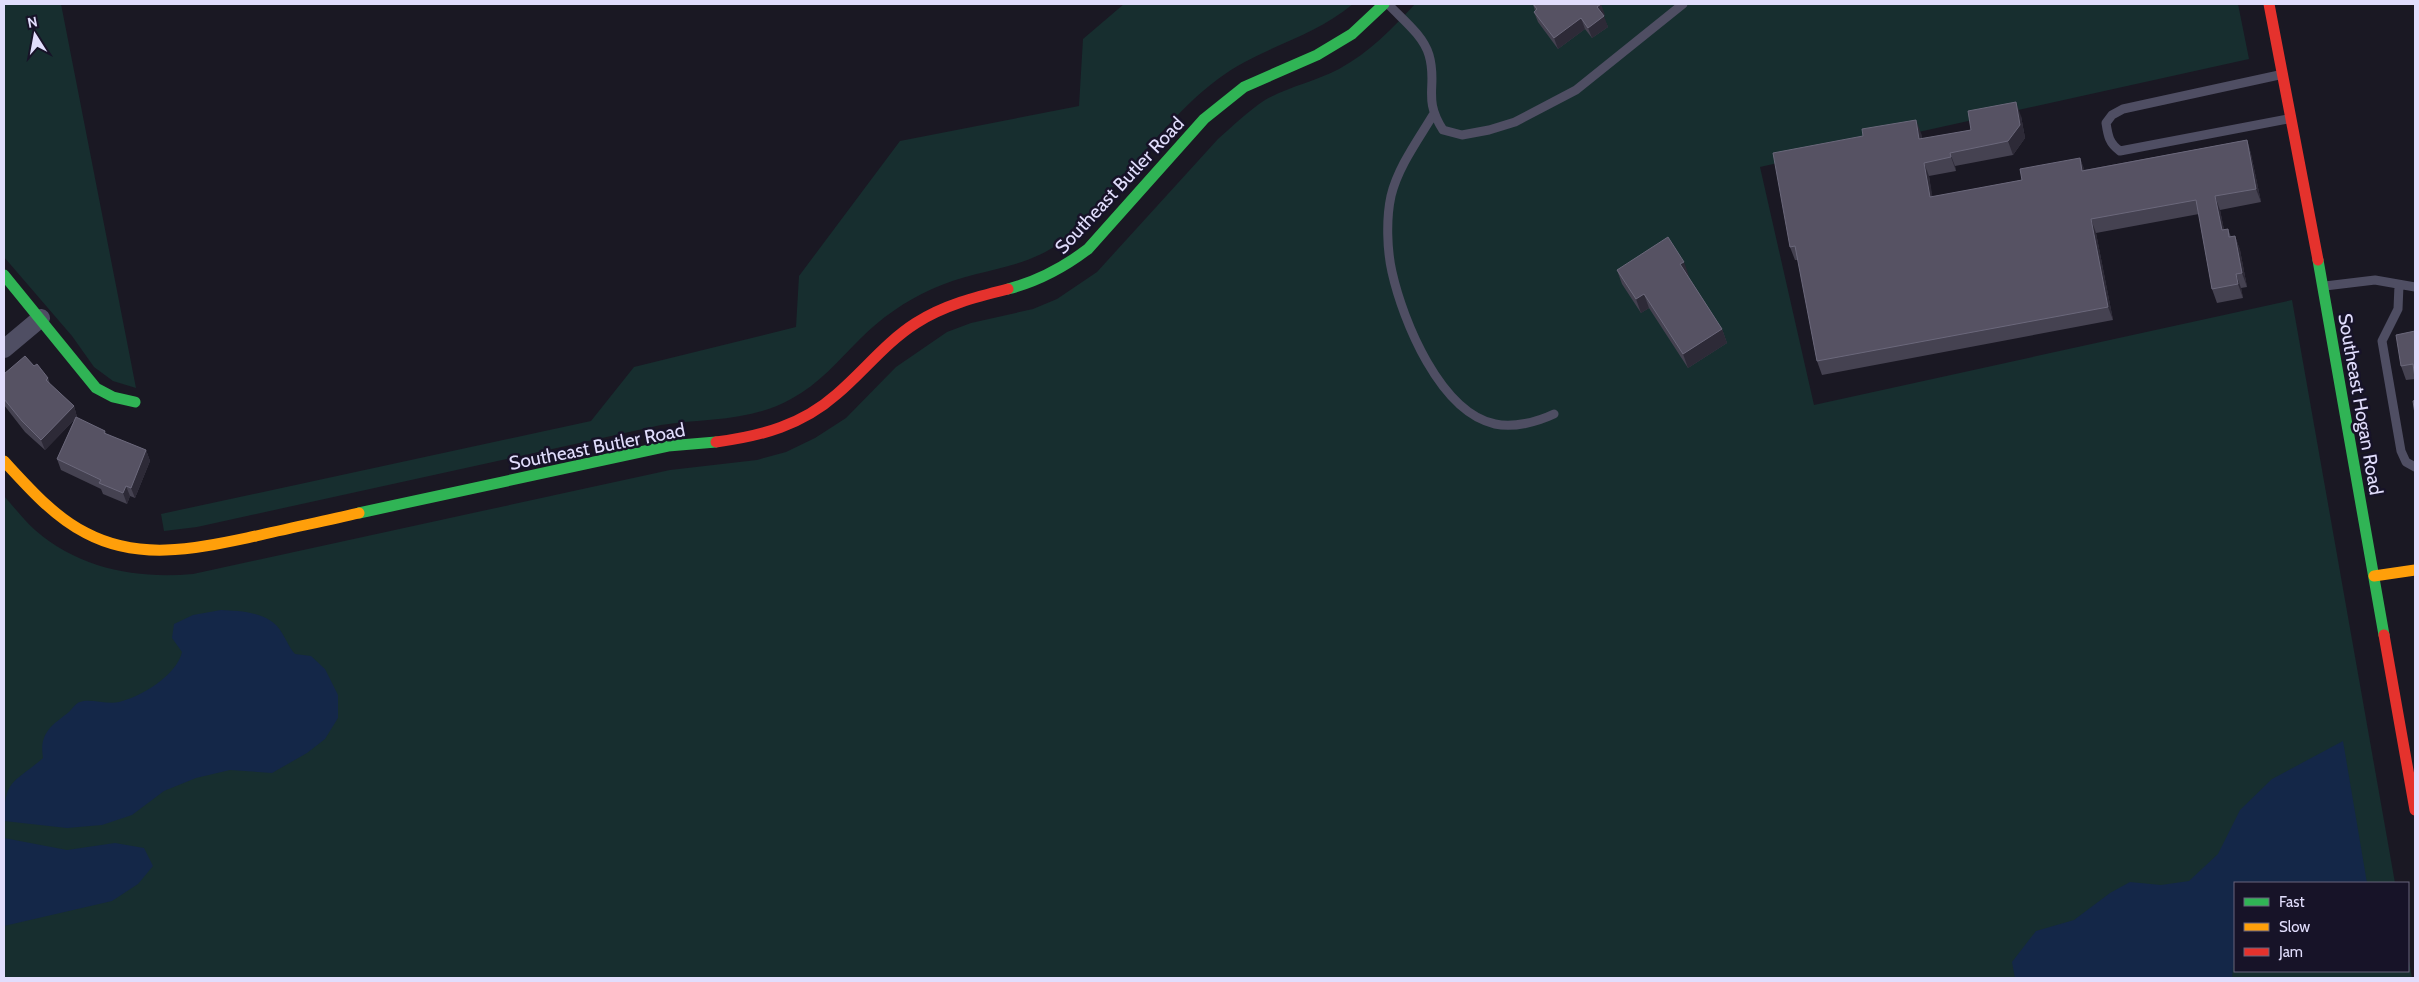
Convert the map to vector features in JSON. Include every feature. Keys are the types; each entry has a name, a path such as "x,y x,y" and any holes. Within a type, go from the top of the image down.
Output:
{"main road":[{"name":"Southeast Butler Road","path":"4,462 39,499 76,529 98,540 119,547 164,553 200,548 668,446 725,442 772,432 815,412 830,401 890,340 928,315 969,298 1041,280 1073,262 1204,119 1225,100 1244,86 1333,46 1352,34 1386,4"},
{"name":"Southeast Hogan Road","path":"2269,4 2323,287 2415,810"},
{"path":"4,275 41,318 96,388 113,397 135,402"},
{"path":"2374,576 2415,570"}],"street":[{"path":"4,349 41,318"}],"lane":[{"path":"1386,4 1419,36 1429,53 1432,68 1431,98 1433,115 1443,130 1462,135 1489,130 1514,122 1576,90 1683,4"},
{"path":"2282,74 2124,109 2112,115 2106,123 2108,134 2110,144 2120,151 2290,118"},
{"path":"1433,115 1403,168 1391,197 1389,237 1392,272 1403,307 1420,349 1436,378 1454,399 1475,416 1495,424 1518,424 1540,420 1554,414"},
{"path":"2323,287 2375,280 2415,287"},
{"path":"2398,285 2398,309 2382,341 2400,451 2406,462 2415,467"}],"green space":[{"path":"4,4 61,4 136,388 113,381 94,367 72,336 4,257"},
{"path":"1124,4 1353,4 1320,26 1234,68 1203,91 1158,136 1068,237 1035,257 950,282 912,299 876,324 828,372 791,399 760,412 728,418 661,425 197,527 164,531 161,514 591,421 634,367 796,327 799,276 900,141 1079,106 1083,39"},
{"path":"1415,4 2238,4 2249,59 1760,167 1814,405 2292,300 2395,882 2234,882 2234,972 2409,972 2409,961 2412,978 4,978 4,496 35,530 52,543 90,562 130,573 151,575 193,574 670,470 757,460 786,452 815,438 846,418 896,367 947,332 971,323 1033,309 1057,299 1097,272 1218,139 1247,114 1274,95 1339,69 1380,40"}],"water":[{"path":"221,610 255,614 271,621 277,626 295,654 311,656 325,669 338,695 338,718 325,739 307,753 272,773 230,770 196,778 164,791 132,815 102,825 67,828 4,821 6,797 9,789 18,778 43,758 43,742 52,726 76,705 84,701 119,702 157,684 173,669 179,661 182,652 172,638 174,624 193,615"},
{"path":"2343,741 2367,882 2234,882 2234,959 2232,978 2015,978 2012,962 2036,931 2074,920 2110,893 2130,882 2161,885 2189,881 2218,854 2240,810 2272,779"},
{"path":"4,838 67,850 115,843 144,848 153,866 138,884 112,901 4,926"}],"building":[{"path":"1533,4 1601,4 1597,7 1604,16 1588,28 1581,18 1554,38 1534,12 1537,9"},
{"path":"2016,102 2020,125 2008,141 1950,153 1951,157 1924,163 1930,197 2022,180 2020,169 2080,158 2082,171 2247,140 2256,189 2215,196 2222,230 2228,229 2229,237 2235,236 2242,273 2236,274 2238,284 2212,289 2196,200 2091,219 2108,307 1817,361 1795,246 1790,247 1773,153 1863,136 1862,129 1916,120 1919,139 1971,130 1968,111"},
{"path":"1668,237 1684,262 1680,264 1722,329 1683,354 1644,294 1636,299 1617,270"},
{"path":"2415,331 2415,378 2413,364 2401,366 2396,335"},
{"path":"25,356 34,366 37,364 48,378 46,380 74,406 41,440 4,399 4,374"},
{"path":"76,417 105,431 104,433 146,450 131,488 126,486 123,493 99,483 101,480 57,459"}],"traffic: fast":[{"path":"1008,289 1050,273 1088,249 1204,119 1244,87 1317,55 1352,34 1384,4"},
{"path":"2318,260 2384,635"},
{"path":"4,275 96,388 113,397 135,402"},
{"path":"359,513 668,446 716,442"}],"traffic: slow":[{"path":"4,461 42,501 63,519 86,533 107,542 128,547 170,550 213,545 359,513"},
{"path":"2374,576 2415,570"}],"traffic: jam":[{"path":"2269,4 2318,260"},
{"path":"716,442 765,432 810,414 837,394 895,339 916,323 949,306 1008,289"},
{"path":"2384,635 2415,810"}]}
